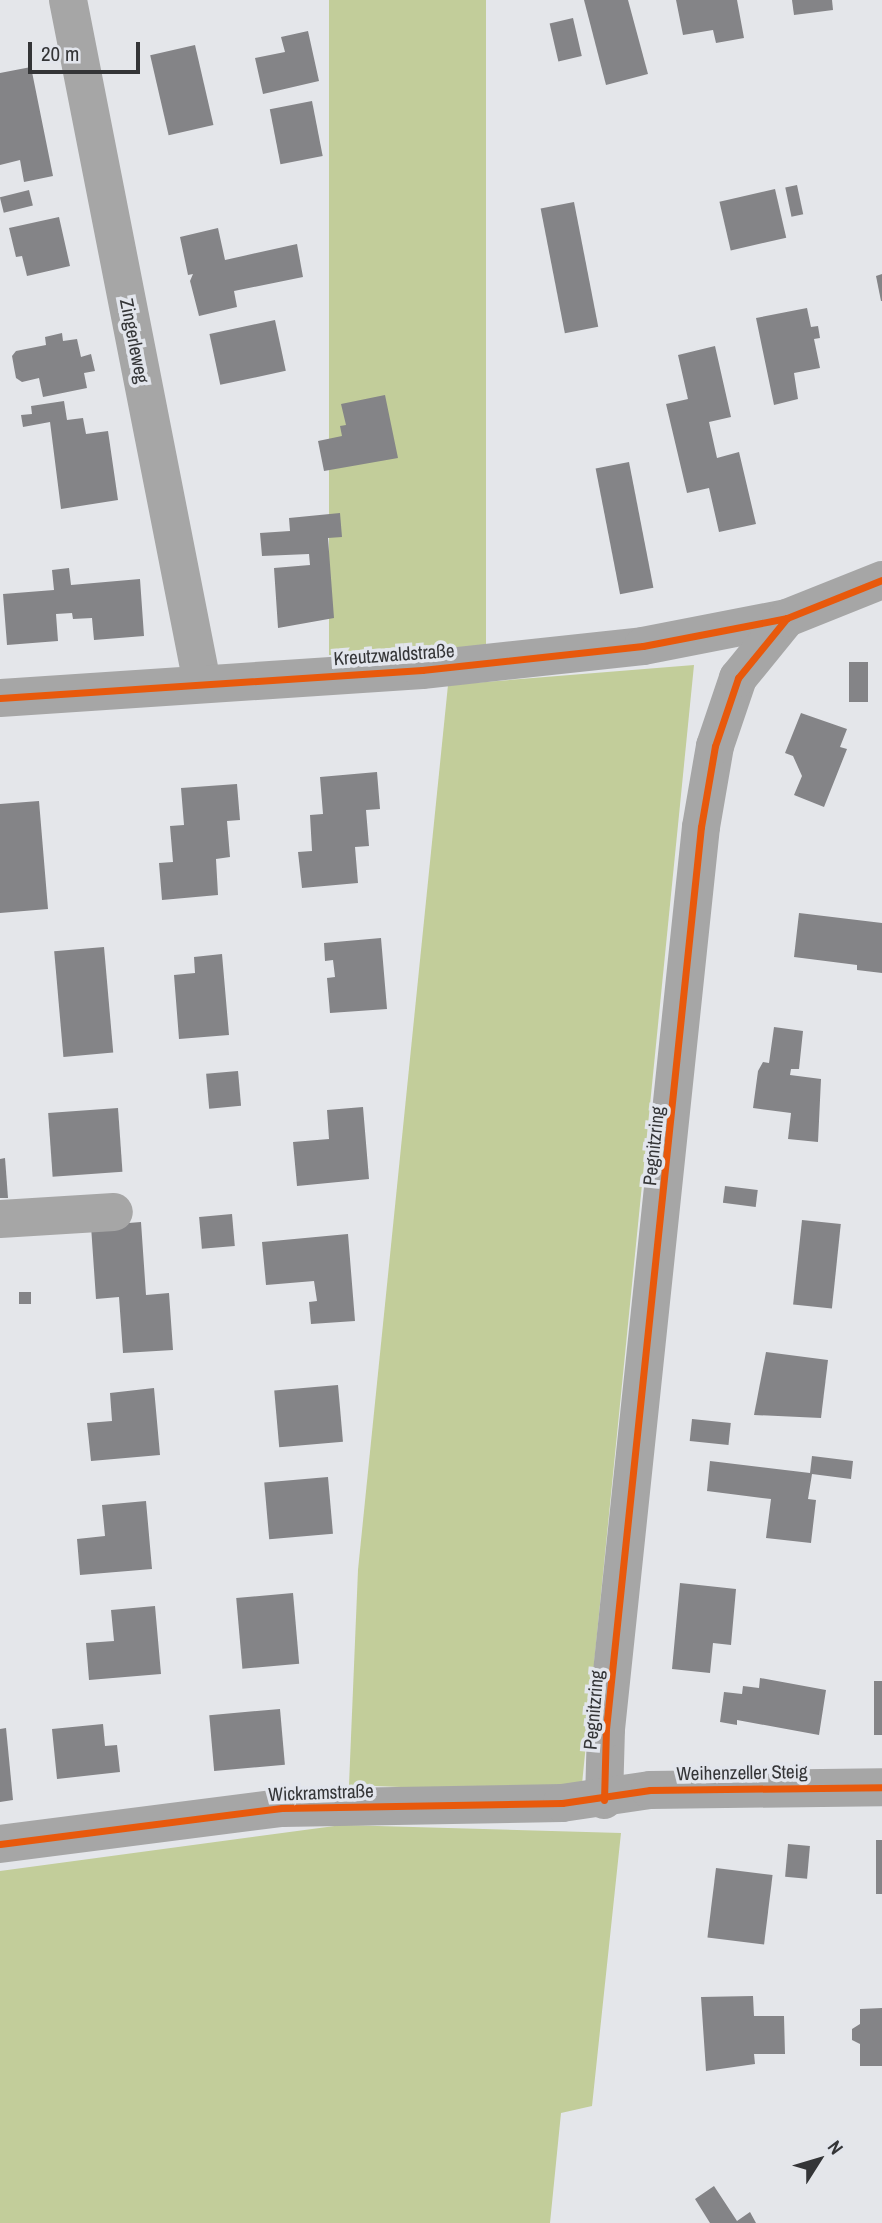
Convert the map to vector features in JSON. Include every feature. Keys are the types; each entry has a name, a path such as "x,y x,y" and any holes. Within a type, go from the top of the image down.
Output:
{"street":[{"name":"Zingerleweg","path":"68,0 202,682"},
{"name":"Pegnitzring","path":"604,1800 606,1729 701,827 715,746 738,678 787,618 882,580"},
{"name":"Kreutzwaldstraße","path":"0,698 202,682 422,670 630,648 787,618"},
{"path":"0,1219 114,1212"},
{"name":"Weihenzeller Steig","path":"604,1800 650,1790 882,1787"},
{"name":"Wickramstraße","path":"0,1844 282,1808 604,1800"}],"green space":[{"path":"329,0 486,0 486,655 329,655"},
{"path":"694,665 581,1794 349,1785 358,1570 448,685"},
{"path":"342,1825 621,1833 592,2106 561,2113 550,2223 0,2223 0,1871"}],"building":[{"path":"584,0 628,0 648,74 606,85"},
{"path":"676,0 737,0 744,38 716,43 713,30 683,35"},
{"path":"792,0 832,0 833,10 794,15"},
{"path":"573,18 582,56 558,61 550,23"},
{"path":"308,31 319,81 263,94 255,58 285,52 281,37"},
{"path":"195,45 213,125 169,135 150,55"},
{"path":"31,67 53,176 24,182 20,160 0,165 0,73"},
{"path":"312,101 323,156 280,164 270,109"},
{"path":"797,185 803,214 791,217 785,187"},
{"path":"775,189 786,238 731,251 719,202"},
{"path":"29,190 33,206 4,213 0,197"},
{"path":"574,202 598,327 565,333 541,208"},
{"path":"59,217 70,266 27,276 22,256 16,257 9,228"},
{"path":"218,228 225,260 297,244 303,277 234,291 237,307 199,316 190,281 193,274 188,275 180,237"},
{"path":"882,274 882,301 881,301 876,276"},
{"path":"807,308 811,327 818,326 820,338 814,339 820,368 794,373 798,399 774,405 756,318"},
{"path":"275,320 286,371 220,385 209,334"},
{"path":"62,333 63,341 77,339 81,357 91,354 95,371 84,373 87,388 43,397 39,378 22,382 16,378 12,356 16,351 46,345 45,337"},
{"path":"715,346 731,417 709,422 717,458 739,452 756,524 719,532 709,488 687,493 666,404 688,399 678,355"},
{"path":"385,395 398,458 324,471 318,441 342,436 340,426 346,425 341,404"},
{"path":"64,401 67,420 83,418 86,434 108,431 118,500 61,509 50,422 23,427 21,415 32,414 31,406"},
{"path":"629,462 653,588 620,594 596,468"},
{"path":"340,513 342,537 328,538 334,618 278,628 274,568 310,565 309,554 262,556 260,533 290,531 289,518"},
{"path":"69,568 71,585 140,579 144,636 94,640 92,618 73,619 72,613 56,614 58,641 7,645 3,594 54,590 52,570"},
{"path":"849,662 868,662 868,702 849,702"},
{"path":"801,713 847,729 840,747 847,749 824,807 794,795 802,776 793,756 785,753"},
{"path":"377,772 380,809 366,810 369,846 355,847 358,883 302,888 298,852 312,851 310,815 323,814 320,777"},
{"path":"237,784 240,820 227,821 230,857 216,859 218,895 162,900 159,863 173,862 170,826 184,825 181,788"},
{"path":"39,801 48,909 0,913 0,804"},
{"path":"799,913 882,923 882,973 857,970 857,965 794,957"},
{"path":"381,938 387,1009 330,1013 327,978 335,977 333,960 325,961 324,943"},
{"path":"104,947 113,1053 63,1057 54,951"},
{"path":"222,954 229,1035 179,1039 174,975 195,973 194,957"},
{"path":"774,1027 803,1031 799,1069 791,1069 790,1075 821,1079 818,1142 788,1139 791,1113 753,1108 758,1071 763,1062 769,1063"},
{"path":"238,1071 241,1106 209,1109 206,1074"},
{"path":"363,1107 369,1179 297,1186 293,1142 329,1139 327,1110"},
{"path":"118,1108 122,1172 53,1177 48,1113"},
{"path":"5,1158 8,1198 0,1198 0,1159"},
{"path":"725,1186 758,1190 756,1207 723,1203"},
{"path":"232,1214 235,1246 202,1249 199,1217"},
{"path":"802,1220 841,1224 832,1309 793,1305"},
{"path":"141,1222 146,1295 169,1293 173,1350 123,1353 119,1297 96,1299 91,1226"},
{"path":"348,1234 355,1321 311,1324 309,1302 317,1301 314,1281 266,1285 262,1242"},
{"path":"19,1292 31,1292 31,1304 19,1304"},
{"path":"766,1352 828,1360 821,1418 754,1415"},
{"path":"338,1385 343,1442 279,1447 274,1391"},
{"path":"154,1388 160,1455 91,1461 87,1423 112,1421 110,1393"},
{"path":"692,1419 731,1423 728,1445 690,1441"},
{"path":"812,1456 853,1461 851,1479 812,1474 808,1499 816,1500 811,1543 766,1538 771,1499 707,1491 710,1461 810,1473"},
{"path":"328,1477 333,1534 269,1539 264,1483"},
{"path":"146,1501 152,1569 80,1575 77,1539 105,1536 102,1505"},
{"path":"680,1583 736,1589 731,1645 713,1643 710,1673 672,1669"},
{"path":"293,1593 299,1664 242,1669 236,1598"},
{"path":"155,1606 161,1674 89,1680 86,1643 114,1641 111,1610"},
{"path":"760,1678 826,1690 819,1735 737,1720 737,1725 720,1722 724,1692 742,1694 743,1686 759,1688"},
{"path":"874,1681 882,1681 882,1735 874,1735"},
{"path":"280,1709 285,1765 214,1771 209,1715"},
{"path":"103,1724 105,1746 117,1745 120,1772 57,1779 52,1729"},
{"path":"6,1728 13,1800 0,1802 0,1729"},
{"path":"876,1840 882,1840 882,1894 876,1894"},
{"path":"788,1844 810,1846 807,1879 785,1877"},
{"path":"716,1868 773,1875 764,1944 707,1937"},
{"path":"753,1996 754,2016 784,2016 785,2054 754,2054 755,2064 706,2071 701,1997"},
{"path":"882,2008 882,2066 860,2066 860,2044 852,2040 852,2029 860,2024 860,2009"},
{"path":"714,2186 737,2221 750,2212 756,2223 710,2223 695,2199"}],"cycle path":[{"path":"604,1800 606,1729 701,827 715,746 738,678 787,618 882,580"},
{"path":"0,698 422,670 643,646 787,618"},
{"path":"0,1844 282,1808 562,1803 650,1790 882,1787"}]}
